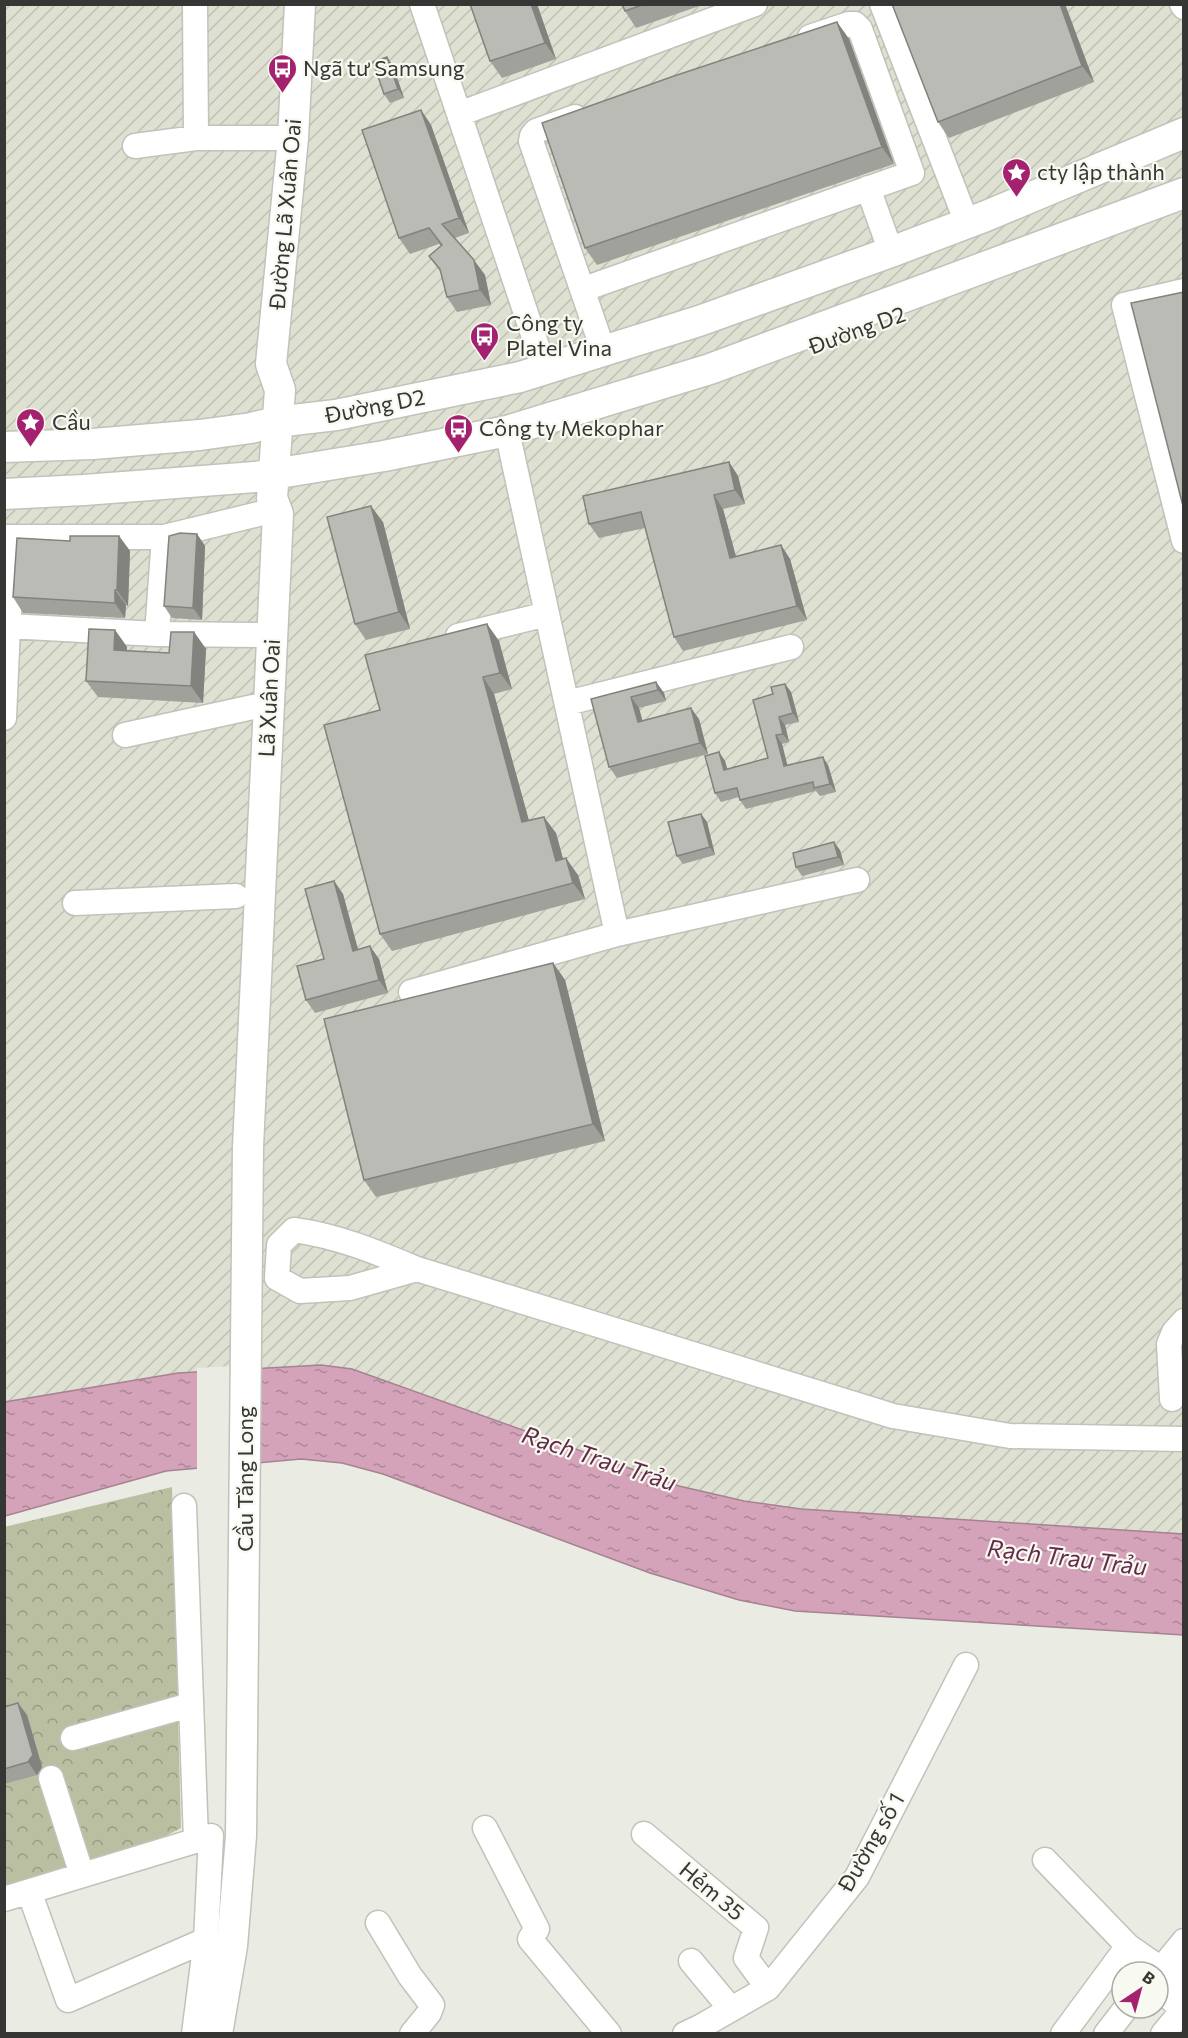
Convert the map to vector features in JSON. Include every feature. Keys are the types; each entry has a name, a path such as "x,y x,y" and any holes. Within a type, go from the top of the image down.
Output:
{"main road":[{"name":"Đường Lã Xuân Oai","path":"272,473 280,390 272,364 293,138 300,4"},
{"name":"Đường D2","path":"4,447 93,444 229,431 276,422 336,415 545,370 699,321 883,255 976,220 1184,133"},
{"name":"Đường D2","path":"4,494 231,479 355,461 507,431 710,369 1173,198"},
{"name":"Đường D2","path":"4,434 201,425 229,431"},
{"name":"Lã Xuân Oai","path":"258,924 278,514 272,498 272,473"},
{"name":"Đường D2","path":"4,505 209,492 231,479"},
{"name":"Cầu Tăng Long","path":"217,2034 232,1946 241,1836 248,1147 258,924"}],"street":[{"path":"195,4 196,138"},
{"path":"422,4 545,370"},
{"path":"459,114 755,4"},
{"path":"882,4 976,220"},
{"path":"584,289 912,173 860,29 855,24 784,46"},
{"path":"592,111 536,131 531,141 584,289 613,347"},
{"path":"135,146 196,138 293,138"},
{"path":"868,188 883,255"},
{"path":"1184,291 1124,305 1184,541"},
{"path":"507,431 617,934"},
{"path":"4,718 10,537 164,537 263,513"},
{"path":"157,634 164,537"},
{"path":"434,643 547,614"},
{"path":"8,626 157,634 258,635"},
{"path":"567,703 791,647"},
{"path":"125,735 253,707"},
{"path":"411,992 617,934 857,880"},
{"path":"75,903 236,896"},
{"path":"417,1269 350,1288 300,1291 277,1278 279,1245 294,1230 319,1233 361,1245 417,1269 893,1416 1010,1436 1184,1438 1174,1406 1169,1344 1174,1332 1184,1321"},
{"path":"184,1506 190,1705 203,1838 206,1940 194,2034"},
{"name":"Đường số 1","path":"685,2034 768,1988 857,1877 966,1665"},
{"path":"73,1738 190,1705"},
{"path":"51,1778 82,1875"},
{"path":"484,1828 537,1929 530,1939 609,2034"},
{"name":"Hẻm 35","path":"644,1834 756,1928 746,1958 768,1988"},
{"path":"4,1899 203,1838"},
{"path":"1045,1860 1128,1946 1161,1969 1184,1941"},
{"path":"34,1905 68,2000 206,1940"},
{"path":"378,1923 410,1976 432,2005 429,2013 412,2034"},
{"path":"1063,2034 1128,1946"},
{"path":"691,1961 731,2009"},
{"path":"1162,2034 1184,1972"},
{"path":"1106,2034 1117,2020"}],"shaded area":[{"path":"5,5 1183,5 1183,1534 801,1509 744,1501 679,1486 352,1369 321,1365 178,1373 5,1402"}],"green space":[{"path":"172,1487 181,1828 148,1845 4,1886 4,1527"}],"water":[{"name":"Rạch Trau Trảu","path":"321,1365 352,1369 679,1486 744,1501 801,1509 1183,1534 1183,1635 795,1611 739,1600 650,1573 383,1474 342,1463 301,1459 166,1471 5,1516 5,1402 178,1373"}],"pier":[{"path":"233,1366 234,1468 197,1471 197,1368"}],"building":[{"path":"470,4 531,4 545,43 490,61"},
{"path":"622,4 645,4 625,11"},
{"path":"892,4 1060,4 1082,66 938,122"},
{"path":"837,22 882,147 585,248 542,123"},
{"path":"387,57 398,89 384,94 373,62"},
{"path":"421,110 459,218 442,224 474,260 480,290 447,297 440,269 429,256 442,245 429,228 399,238 362,130"},
{"path":"1184,292 1184,510 1131,303"},
{"path":"729,462 735,490 714,495 730,558 781,545 797,606 674,637 641,512 589,524 583,496"},
{"path":"371,506 399,612 355,624 327,517"},
{"path":"180,533 197,534 193,608 164,606 169,536"},
{"path":"70,536 119,536 115,603 13,597 17,538 70,541"},
{"path":"487,624 500,673 483,677 522,822 544,817 556,861 566,858 573,883 380,934 324,725 380,710 365,655"},
{"path":"89,629 115,630 114,650 169,653 171,632 194,632 191,686 86,681"},
{"path":"656,682 658,690 631,697 638,722 691,708 700,743 609,767 591,699"},
{"path":"785,684 793,713 779,717 783,734 776,735 784,766 823,757 830,784 814,788 813,782 740,800 737,788 715,793 705,756 719,752 724,770 768,758 753,700 773,694 771,687"},
{"path":"701,814 710,847 677,856 668,822"},
{"path":"834,842 838,857 796,867 793,853"},
{"path":"334,881 353,951 370,946 379,980 306,1000 297,966 324,959 305,889"},
{"path":"553,963 593,1124 364,1180 324,1019"},
{"path":"18,1703 33,1755 28,1762 4,1769 4,1707"}],"place":[{"name":"Ngã tư Samsung","path":"282,94"},
{"name":"cty lập thành","path":"1016,198"},
{"name":"Công ty Platel Vina","path":"485,362"},
{"name":"Cầu","path":"31,448"},
{"name":"Công ty Mekophar","path":"458,454"}]}
